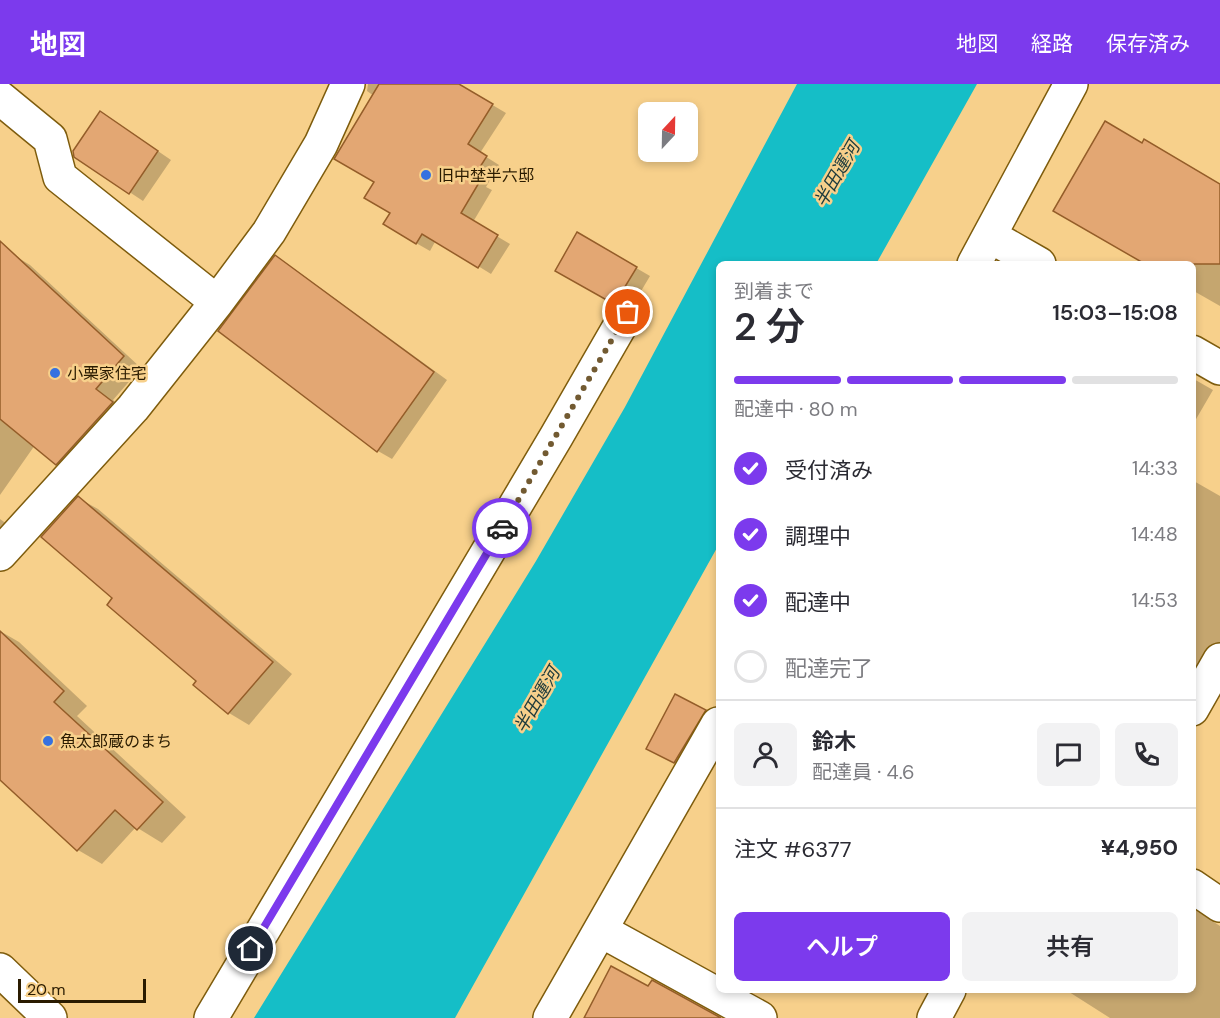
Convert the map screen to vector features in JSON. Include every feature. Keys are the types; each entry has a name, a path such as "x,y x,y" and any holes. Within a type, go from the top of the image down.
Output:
{"street":[{"path":"0,554 133,408 269,232 321,144 348,84"},
{"path":"976,261 1071,84"},
{"path":"0,98 50,139 60,177 217,302"},
{"path":"990,236 1034,261"},
{"path":"211,1018 628,312"},
{"path":"1196,354 1220,368"},
{"path":"1196,702 1220,660"},
{"path":"550,1018 602,931 716,728"},
{"path":"1196,889 1220,905"},
{"path":"602,931 760,1018"},
{"path":"0,970 50,1018"},
{"path":"934,1018 947,993"}],"water":[{"name":"半田運河","path":"797,84 977,84 878,261 716,261 716,550 455,1018 254,1018 536,561 625,407"}],"building":[{"name":"旧中埜半六邸","path":"379,84 459,84 493,104 468,144 487,156 473,178 480,181 461,213 498,235 478,268 422,234 416,244 383,224 390,213 364,198 374,182 334,159"},
{"path":"100,111 158,151 129,194 74,157 73,151"},
{"path":"1105,121 1142,143 1144,139 1220,184 1220,264 1196,264 1196,261 1140,261 1053,211"},
{"path":"577,232 637,267 620,295 612,303 555,271"},
{"name":"小栗家住宅","path":"0,241 124,356 96,389 113,402 56,465 0,419"},
{"path":"275,255 434,372 377,452 218,331"},
{"path":"78,496 273,662 228,714 193,685 196,681 107,605 112,598 41,537"},
{"name":"魚太郎蔵のまち","path":"0,631 64,691 54,702 163,802 137,830 115,810 77,851 0,780"},
{"path":"675,694 706,710 674,763 646,749"},
{"path":"611,966 648,986 652,980 721,1018 584,1018"}],"way so far":[{"path":"502,528 628,312"}],"place":[{"name":"旧中埜半六邸","path":"426,175"},
{"name":"小栗家住宅","path":"55,373"},
{"name":"魚太郎蔵のまち","path":"48,741"}],"route":[{"path":"251,949 502,528"}]}
